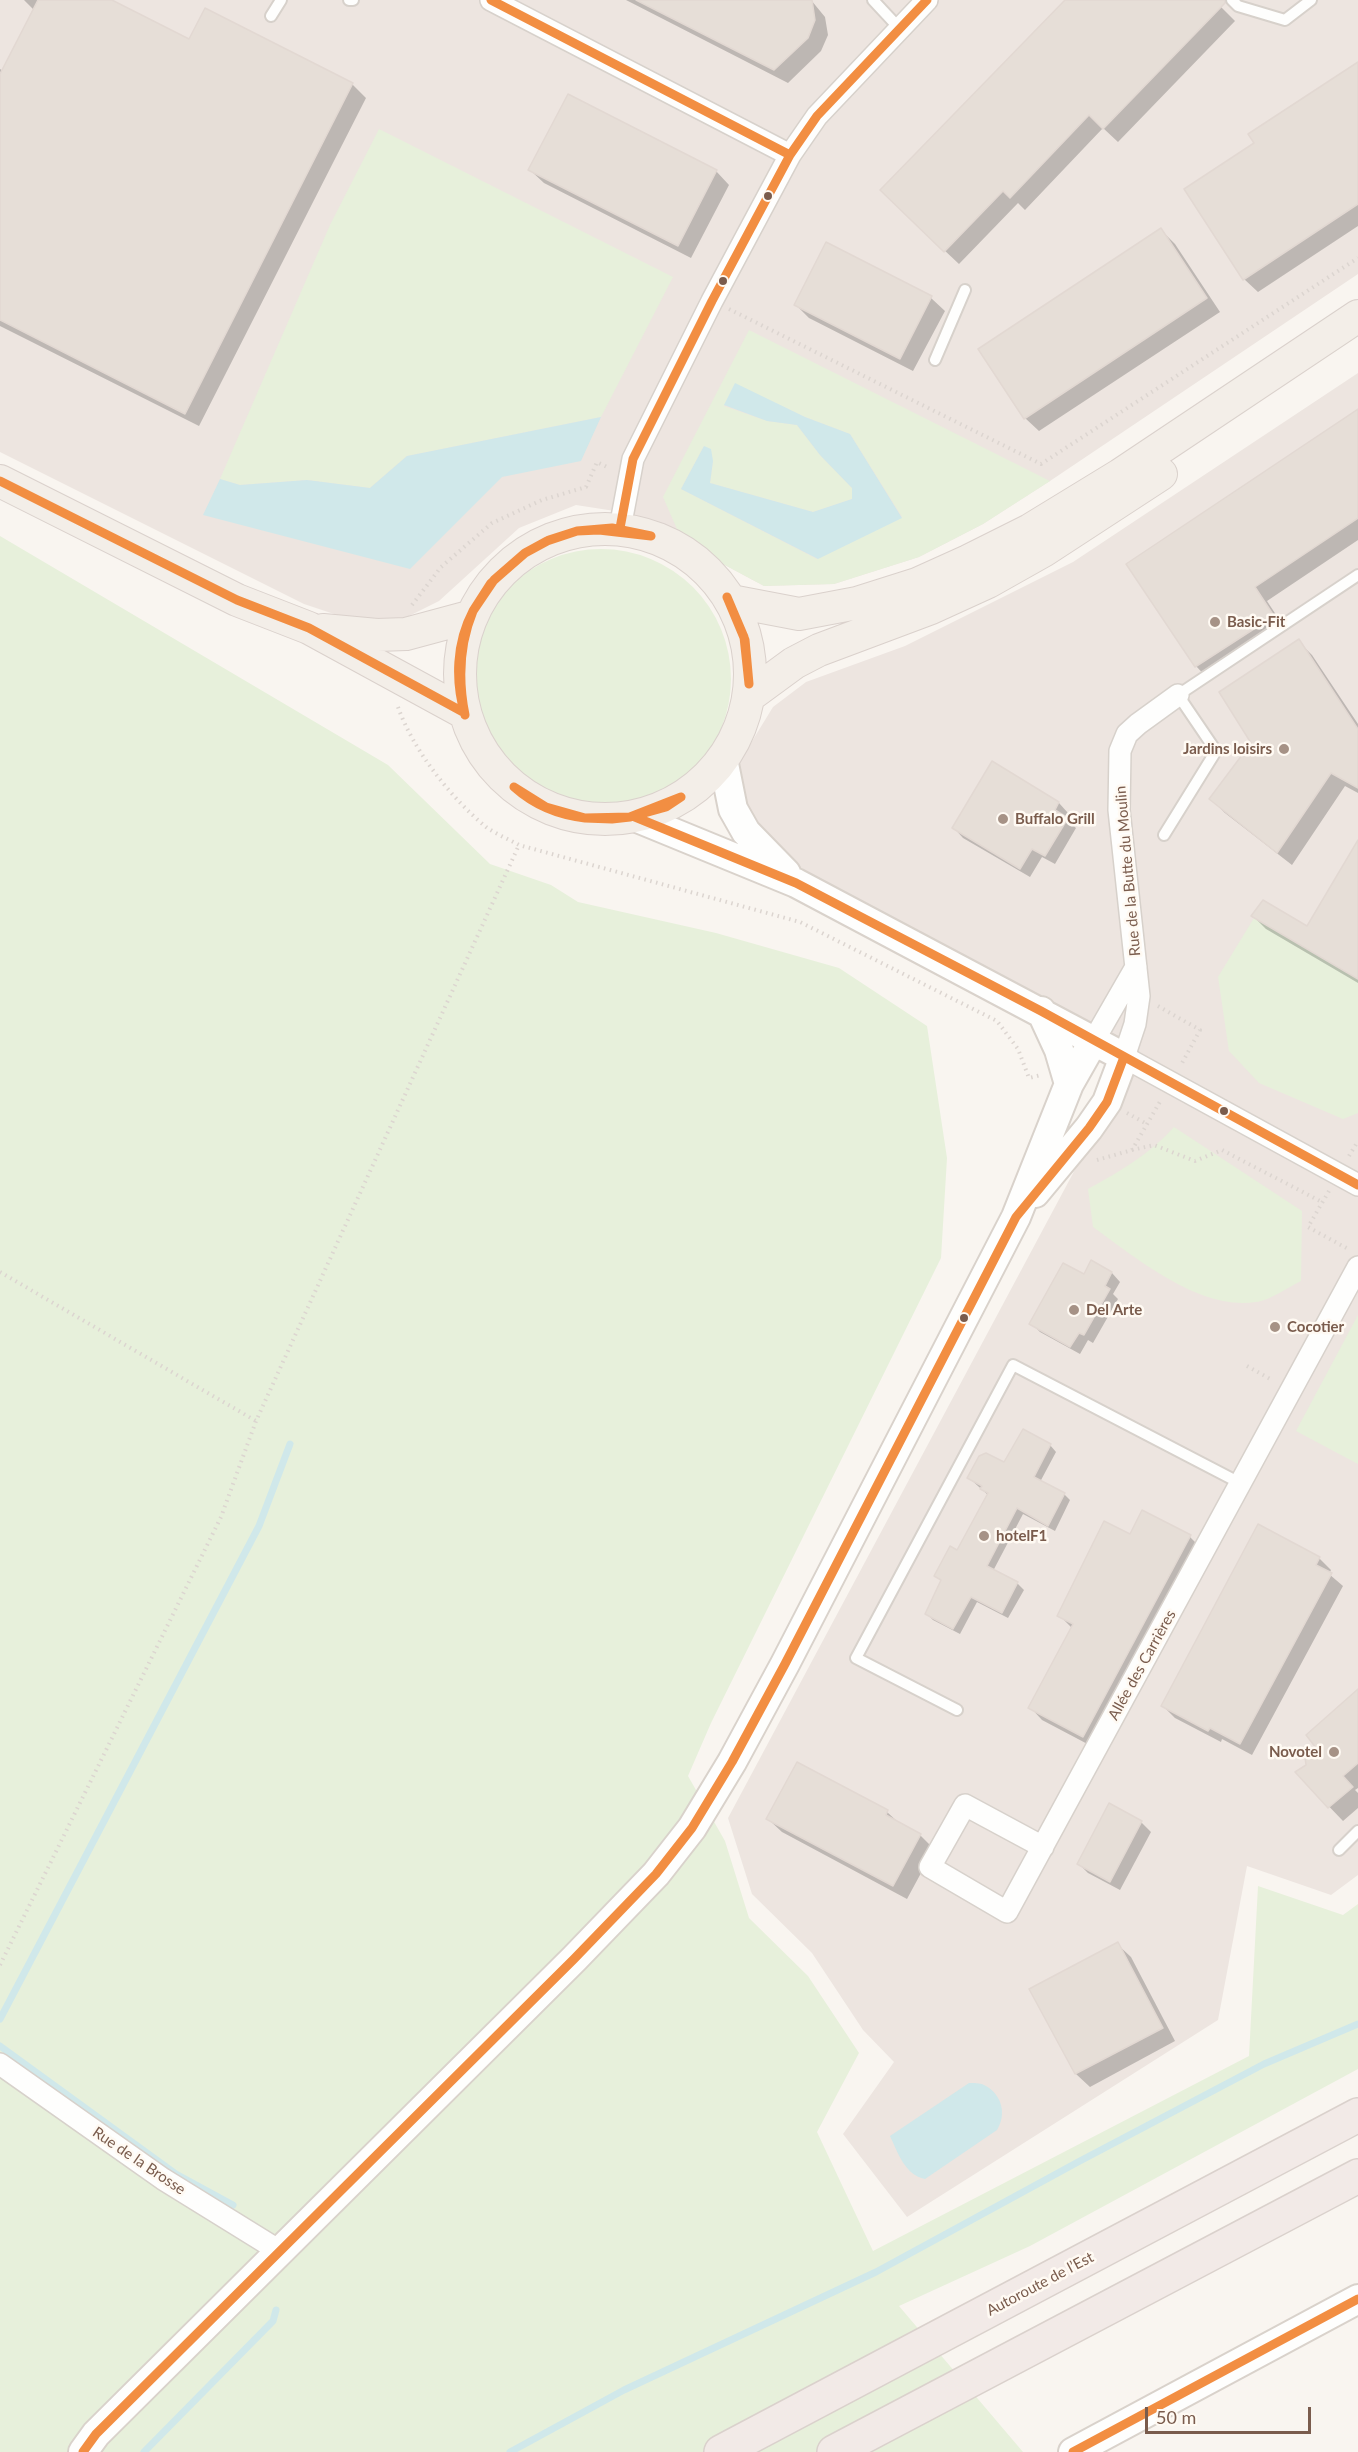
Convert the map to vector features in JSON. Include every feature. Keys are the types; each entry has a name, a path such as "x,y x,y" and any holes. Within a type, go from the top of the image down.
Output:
{"highway":[{"name":"Autoroute de l’Est","path":"721,2452 1358,2115"},
{"path":"834,2452 1358,2176"}],"main road":[{"path":"731,601 799,614 857,603 917,584 968,561 1030,530 1120,475 1358,316"},
{"path":"749,696 794,663 819,650 931,608 988,582 1043,550 1358,341"},
{"path":"0,481 237,600 309,628 463,712"},
{"path":"620,528 647,534 672,544 688,554 715,578 731,601 742,623 748,647 751,671 749,696 740,729 723,759 699,785 679,799 635,817 591,820 548,809 519,792 510,786 481,753 463,712 458,664 470,617 494,578 530,548 573,531 620,528"},
{"path":"309,628 377,635 406,634 470,617"},
{"path":"723,759 733,809 746,832 796,883"},
{"path":"635,817 796,883 1124,1057 1107,1102 1089,1128 1017,1217"},
{"path":"1041,1011 1059,1050 1069,1084"},
{"path":"83,2452 96,2434 620,1913 656,1874 692,1828 732,1762 785,1664 1017,1217 1069,1084 1094,1040"},
{"path":"1073,2452 1358,2299"}],"street":[{"path":"491,0 790,155"},
{"path":"620,528 633,459 712,301 790,155 818,116 927,0"},
{"name":"Rue de la Butte du Moulin","path":"1124,1057 1135,1024 1139,996 1119,810 1120,751 1127,734 1138,723 1178,696"},
{"name":"Rue de la Butte du Moulin","path":"1094,1040 1136,966"},
{"path":"1124,1057 1358,1185"},
{"name":"Allée des Carrières","path":"1043,1847 965,1805 930,1867 1007,1912 1043,1847 1358,1267"},
{"name":"Rue de la Brosse","path":"0,2064 163,2179 281,2252"}],"lane":[{"path":"271,16 281,0"},
{"path":"873,0 900,29"},
{"path":"1232,0 1238,6 1285,20 1311,0"},
{"path":"935,360 965,290"},
{"path":"1164,835 1216,751 1178,696 1358,575"},
{"path":"957,1710 856,1658 1013,1365 1240,1483"},
{"path":"1339,1850 1358,1831"}],"path":[{"path":"712,301 1041,464 1358,258"},
{"path":"0,1965 221,1517 256,1421 519,845"},
{"path":"1132,1150 1200,1030 1139,996"},
{"path":"1087,1162 1154,1145 1195,1161 1222,1150 1322,1202 1308,1227 1358,1255"},
{"path":"0,1272 256,1421"},
{"path":"1247,1366 1291,1390"}],"shaded area":[{"path":"0,0 1358,0 1358,274 1050,481 983,524 919,557 834,584 764,586 721,563 677,529 621,512 576,505 519,528 439,601 393,624 355,621 304,604 0,452"},
{"path":"1358,373 1358,1875 1331,1895 1247,1866 1218,2020 907,2217 843,2134 894,2062 863,2030 812,1953 752,1894 728,1818 1139,1050 812,879 751,833 735,769 773,707 806,682 905,646 1073,562"}],"green space":[{"path":"379,129 673,277 601,417 407,456 370,488 307,480 240,485 220,479 330,225"},
{"path":"749,330 1050,481 983,524 919,557 834,584 764,586 721,563 677,529 663,497","holes":["735,384 805,417 850,434 902,517 817,559 681,489 704,446 713,461 710,483 813,512 852,499 852,488 820,455 797,425 767,421 724,406"]},
{"path":"0,536 388,765 490,864 551,885 578,902 716,933 839,968 927,1026 947,1158 941,1258 711,1723 688,1776 725,1841 749,1918 808,1976 859,2053 817,2132 873,2251 1249,2056 1258,1886 1343,1915 1358,1904 1358,2069 1030,2246 899,2306 1023,2452 0,2452"},
{"path":"588,549 614,549 639,554 662,564 684,578 702,596 716,618 726,641 731,679 726,717 716,740 702,762 684,780 662,794 639,804 614,809 588,809 563,804 540,794 518,780 500,762 486,740 476,717 471,692 471,666 476,641 486,618 500,596 518,578 540,564 563,554"},
{"path":"1254,918 1358,979 1358,1113 1343,1119 1259,1083 1229,1051 1218,977"},
{"path":"1174,1127 1302,1211 1301,1281 1256,1302 1235,1303 1213,1298 1170,1280 1093,1227 1088,1189 1144,1154"},
{"path":"1358,1315 1358,1464 1296,1431"}],"water":[{"path":"735,383 805,417 850,434 902,518 818,559 681,489 704,446 711,449 713,461 710,483 813,512 852,499 852,488 820,455 797,425 767,421 724,405"},
{"path":"601,417 581,461 502,477 410,569 203,515 220,479 240,485 307,480 370,488 407,456"},
{"path":"969,2083 984,2085 999,2099 1002,2117 997,2130 925,2179 918,2177 907,2168 890,2136"}],"building":[{"path":"38,0 112,0 189,39 205,8 353,83 185,414 0,320 0,74"},
{"path":"636,0 812,0 815,20 808,38 774,70"},
{"path":"1065,0 1225,0 1225,3 1103,129 1089,115 1010,198 1003,191 944,252 880,190"},
{"path":"1358,62 1358,204 1243,280 1184,189 1254,143 1248,134"},
{"path":"568,94 717,170 678,246 528,170"},
{"path":"1161,228 1207,298 1024,419 978,349"},
{"path":"826,242 932,296 900,359 794,305"},
{"path":"1358,409 1358,518 1255,587 1274,616 1195,667 1126,564"},
{"path":"1299,639 1358,729 1358,788 1331,773 1277,853 1209,799 1251,743 1219,692"},
{"name":"Buffalo Grill","path":"992,761 1059,802 1055,810 1068,818 1045,856 1032,849 1020,869 952,828"},
{"path":"1358,840 1358,979 1251,916 1263,900 1307,926"},
{"path":"1091,1260 1112,1272 1105,1286 1110,1289 1084,1335 1079,1333 1070,1347 1029,1324 1063,1263 1084,1274"},
{"name":"hotelF1","path":"1023,1429 1051,1444 1034,1477 1065,1493 1048,1526 1017,1508 987,1566 1018,1582 1002,1613 971,1597 953,1629 925,1614 941,1580 934,1576 950,1546 957,1550 988,1493 980,1489 982,1486 967,1478 979,1456 986,1453 1004,1462"},
{"path":"1142,1510 1191,1535 1083,1737 1028,1708 1073,1624 1057,1616 1104,1521 1130,1534"},
{"path":"1258,1524 1320,1557 1316,1565 1332,1573 1240,1744 1210,1728 1208,1731 1161,1706"},
{"name":"Novotel","path":"1358,1689 1358,1763 1343,1776 1353,1787 1328,1808 1295,1772 1306,1765 1305,1757 1316,1748 1306,1735"},
{"path":"797,1762 888,1810 886,1815 921,1834 893,1886 766,1819"},
{"path":"1109,1803 1142,1821 1110,1882 1077,1864"},
{"path":"1118,1942 1163,2028 1075,2074 1029,1989"}],"waterway":[{"path":"0,2019 259,1526 290,1444"},
{"path":"510,2452 624,2390 876,2272 1264,2064 1358,2024"},
{"path":"0,2046 176,2174 233,2205"},
{"path":"144,2452 273,2321 276,2310"}],"transit line":[{"path":"491,0 790,155"},
{"path":"620,528 633,459 712,301 790,155 817,116 927,0"},
{"path":"0,481 237,600 309,628 463,712"},
{"path":"577,531 612,528 651,536"},
{"path":"577,531 599,530 651,536"},
{"path":"525,553 549,540 577,531"},
{"path":"525,553 547,541 577,531"},
{"path":"473,611 491,583 525,553"},
{"path":"473,611 494,580 525,553"},
{"path":"727,597 745,640 749,684"},
{"path":"727,597 744,637 749,684"},
{"path":"465,715 460,689 459,662 463,636 473,611"},
{"path":"465,715 461,689 461,663 462,650 473,611"},
{"path":"514,787 546,807 585,818"},
{"path":"514,787 547,808 585,818"},
{"path":"630,817 681,797"},
{"path":"630,817 666,807 681,797"},
{"path":"585,818 630,817"},
{"path":"585,818 630,817"},
{"path":"635,817 796,883 1041,1011 1358,1185"},
{"path":"83,2452 96,2434 574,1959 656,1874 692,1828 732,1762 785,1664 1016,1217 1089,1128 1107,1102 1124,1057"},
{"path":"1073,2452 1358,2299"}],"place":[{"name":"Basic-Fit","path":"1215,622"},
{"name":"Jardins loisirs","path":"1284,749"},
{"name":"Buffalo Grill","path":"1003,819"},
{"name":"Del Arte","path":"1074,1310"},
{"name":"Cocotier","path":"1275,1327"},
{"name":"hotelF1","path":"984,1536"},
{"name":"Novotel","path":"1334,1752"}]}
